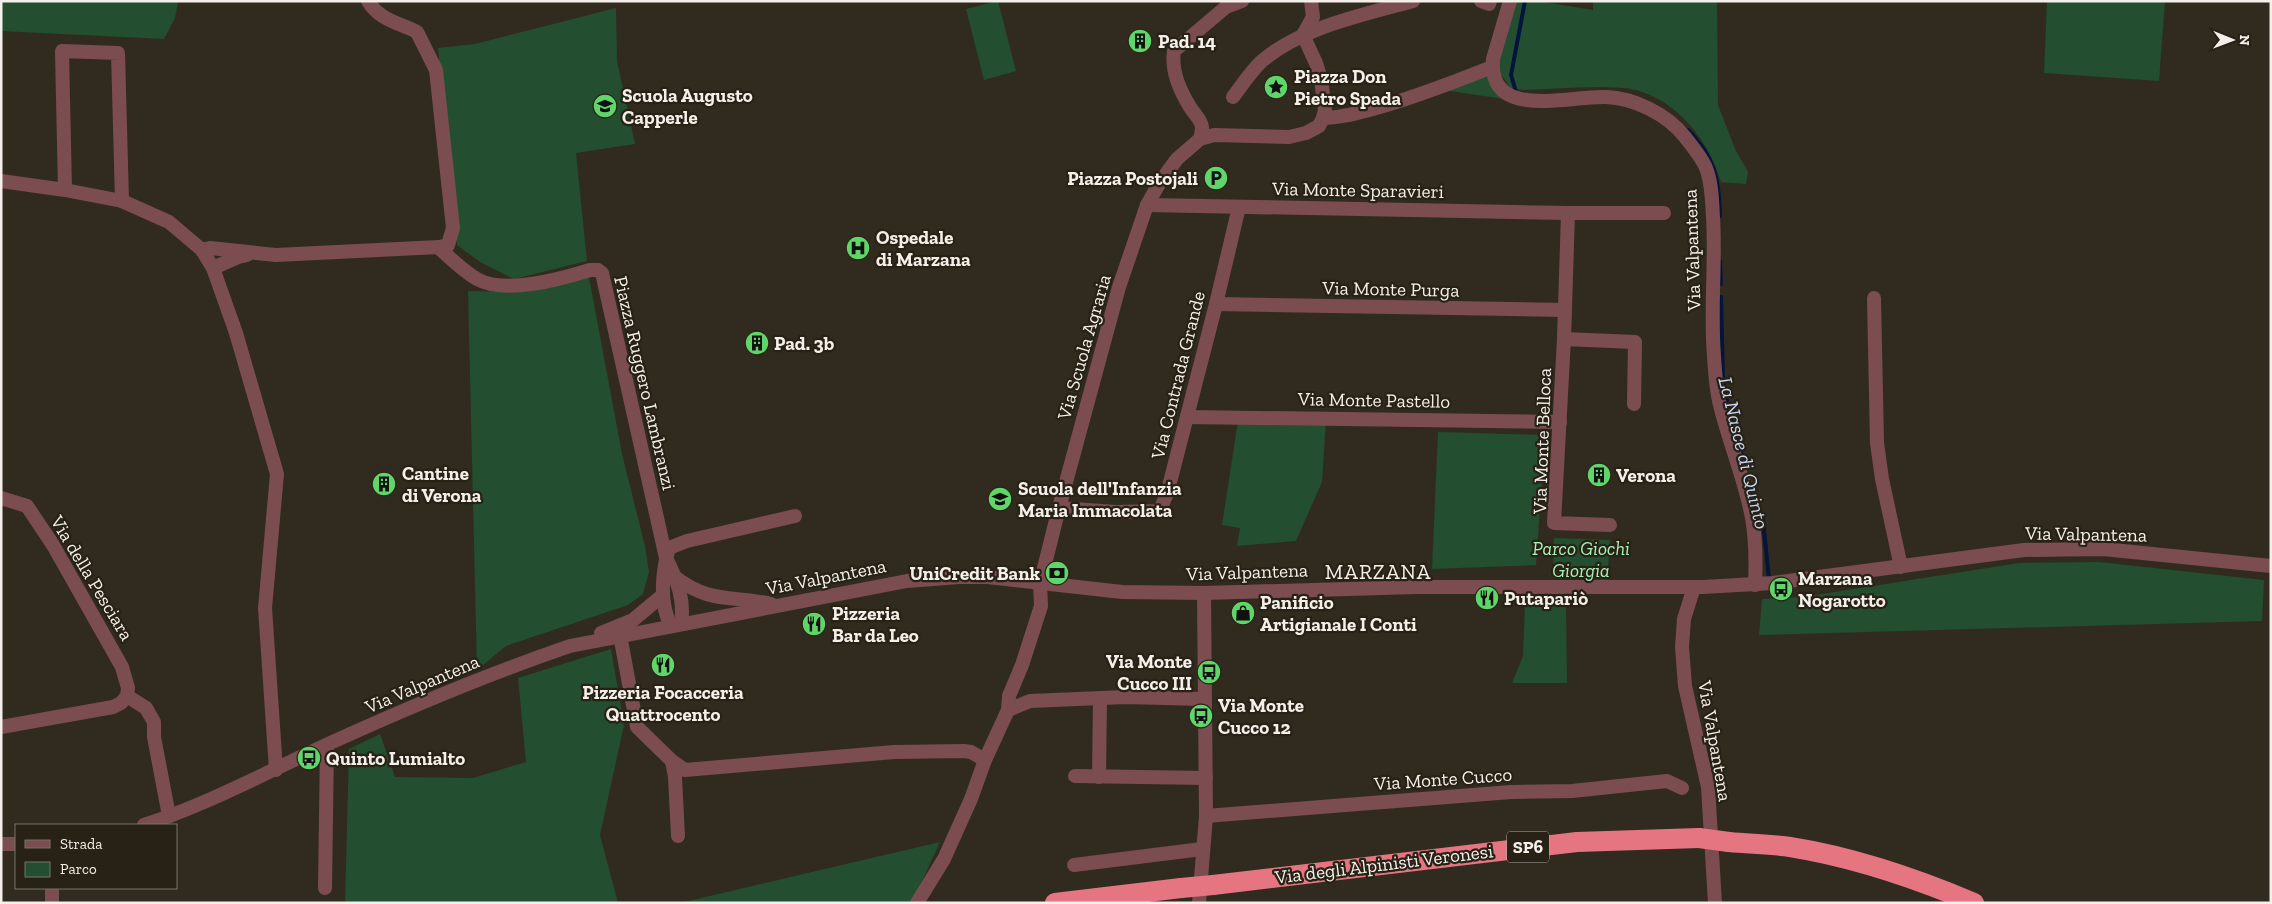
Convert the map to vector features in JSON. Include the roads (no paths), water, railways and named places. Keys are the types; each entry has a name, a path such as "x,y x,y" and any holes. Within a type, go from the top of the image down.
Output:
{"highway":[{"name":"Via degli Alpinisti Veronesi","path":"1055,903 1577,842 1700,838 1790,847 1830,855 1914,880 1974,903"}],"street":[{"path":"202,250 210,248 276,255 448,245 453,228 436,70 417,32 386,20 373,9 368,1"},
{"path":"1242,1 1226,7 1174,51 1173,59 1177,80 1182,92 1200,120 1202,128 1200,139 1214,135 1289,137 1313,131 1324,118 1324,104 1321,79 1303,35"},
{"path":"1303,35 1313,18 1311,1"},
{"path":"1233,97 1260,63 1279,48 1303,35 1413,1"},
{"path":"1481,1 1489,4 1490,1"},
{"path":"1324,118 1334,118 1393,104 1422,95 1492,67 1510,1"},
{"path":"65,190 62,51 118,53 122,201"},
{"name":"Via Valpantena","path":"1492,67 1497,85 1514,98 1547,103 1606,97 1635,102 1660,116 1684,135 1706,167 1711,192 1713,220 1714,354 1719,404 1740,469 1752,516 1756,546 1755,585"},
{"name":"Via Scuola Agraria","path":"1040,584 1058,508 1119,287 1147,205 1157,186 1177,160 1200,139"},
{"path":"1,181 65,190 122,201 170,222 202,250 213,268 236,333 277,474 265,608 276,770"},
{"name":"Via Monte Sparavieri","path":"1147,205 1568,213"},
{"name":"Via Contrada Grande","path":"1058,508 1116,512 1160,511 1168,490 1216,304 1238,207"},
{"path":"1568,213 1664,213"},
{"name":"Via Monte Belloca","path":"1568,213 1564,339 1554,522 1610,525"},
{"name":"Piazza Ruggero Lambranzi","path":"438,247 478,280 506,286 530,285 590,270 598,270 602,273 666,558 676,577 683,604 676,625 667,617 663,594 666,558"},
{"path":"213,268 238,257 255,254"},
{"path":"1874,298 1877,443 1882,479 1902,567"},
{"name":"Via Monte Purga","path":"1216,304 1565,310"},
{"path":"1564,339 1635,342 1634,404"},
{"name":"Via Monte Pastello","path":"1187,417 1560,422"},
{"name":"Via della Pesciara","path":"1,498 27,506 53,545 122,667 128,688 127,696"},
{"path":"666,558 669,548 686,541 795,516"},
{"name":"Via Valpantena","path":"147,824 276,770 327,745 518,664 570,646 907,581 950,577 988,577 1122,592 1204,593 1417,587 1694,587 1755,585 2024,550 2103,549 2271,566"},
{"name":"Piazza Ruggero Lambranzi","path":"676,577 695,591 714,598 752,600 778,606"},
{"path":"917,903 944,859 1008,710 1009,696 1022,665 1041,606 1040,584"},
{"name":"Via Valpantena","path":"1694,587 1684,619 1682,647 1685,686 1708,787 1715,903"},
{"path":"1199,903 1206,816 1204,593"},
{"path":"570,646 633,620 663,594"},
{"path":"620,635 637,727 672,762 685,770 894,752 964,751 971,752 985,760"},
{"path":"1,727 113,707 121,703 127,696 146,708 154,722 154,737 169,816"},
{"path":"1008,710 1030,700 1100,698 1204,699"},
{"path":"1099,776 1100,698"},
{"path":"324,888 327,745"},
{"path":"672,762 675,777 678,836"},
{"path":"1075,776 1206,778"},
{"name":"Via Monte Cucco","path":"1206,816 1511,792 1572,791 1667,782 1682,788"},
{"path":"1,844 15,844"},
{"path":"1074,865 1202,849"},
{"path":"52,889 52,903"}],"waterway":[{"name":"La Nasce di Quinto","path":"1516,92 1511,75 1525,1"},
{"name":"La Nasce di Quinto","path":"1688,130 1704,150 1714,169 1717,180 1720,216"},
{"name":"La Nasce di Quinto","path":"1720,261 1721,284"},
{"name":"La Nasce di Quinto","path":"1721,297 1723,379 1729,411 1744,462"},
{"name":"La Nasce di Quinto","path":"1752,491 1763,520 1769,579"}],"place":[{"name":"Pad. 14","path":"1140,41"},
{"name":"Piazza Don Pietro Spada","path":"1276,87"},
{"name":"Scuola Augusto Capperle","path":"605,106"},
{"name":"Piazza Postojali","path":"1216,178"},
{"name":"Ospedale di Marzana","path":"858,248"},
{"name":"Pad. 3b","path":"757,343"},
{"name":"Verona","path":"1599,475"},
{"name":"Cantine di Verona","path":"384,484"},
{"name":"Scuola dell'Infanzia Maria Immacolata","path":"1000,499"},
{"name":"UniCredit Bank","path":"1057,573"},
{"name":"Marzana Nogarotto","path":"1781,589"},
{"name":"Putapariò","path":"1487,598"},
{"name":"Panificio Artigianale I Conti","path":"1243,613"},
{"name":"Pizzeria Bar da Leo","path":"814,624"},
{"name":"Pizzeria Focacceria Quattrocento","path":"663,665"},
{"name":"Via Monte Cucco III","path":"1209,672"},
{"name":"Via Monte Cucco 12","path":"1201,716"},
{"name":"Quinto Lumialto","path":"309,758"}],"district":[{"name":"MARZANA","path":"1378,571"}],"park label":[{"name":"Parco Giochi Giorgia","path":"1581,559"}]}
